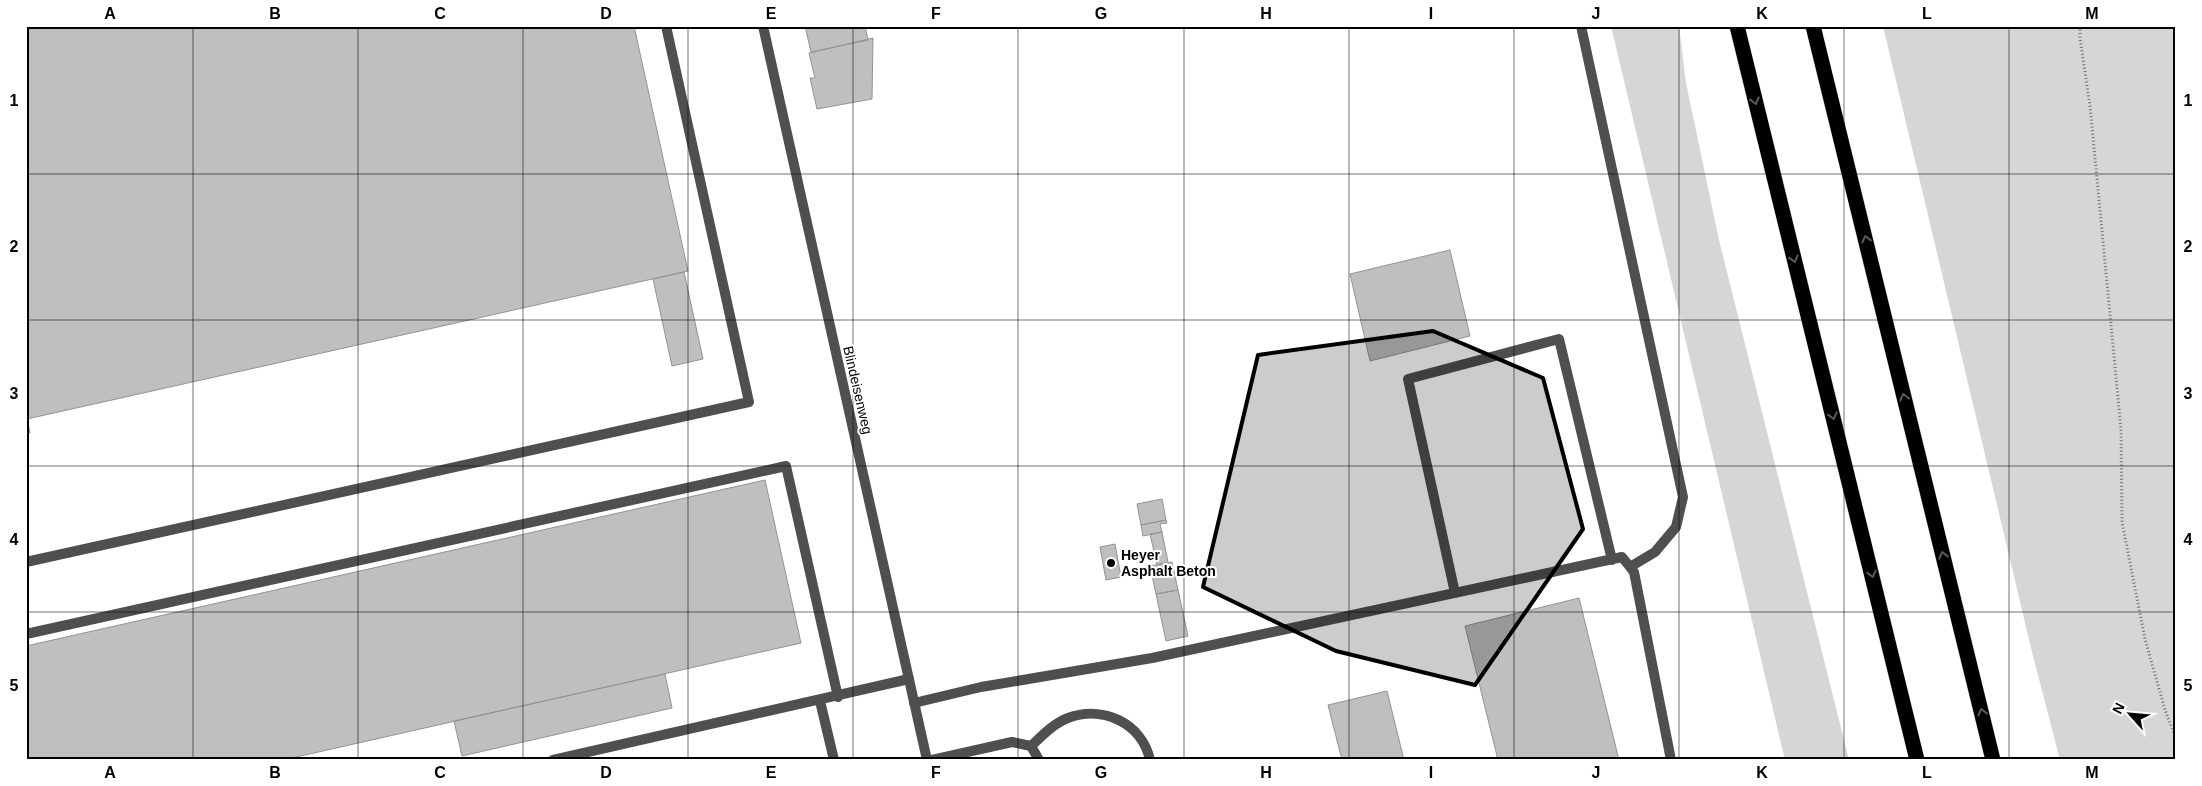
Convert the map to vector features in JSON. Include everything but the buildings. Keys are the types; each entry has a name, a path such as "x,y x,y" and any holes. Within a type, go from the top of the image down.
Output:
{"highway":[{"path":"1737,26 1917,760"},
{"path":"1813,26 1994,760"}],"street":[{"path":"26,562 749,402 666,26"},
{"name":"Blindeisenweg","path":"763,26 927,760"},
{"path":"1581,26 1683,497 1676,527 1655,552 1630,567"},
{"path":"1455,593 1408,379 1559,339 1612,560"},
{"path":"26,634 786,466 838,697"},
{"path":"914,703 981,687 1152,658 1622,558 1634,572 1671,760"},
{"path":"553,760 838,697 909,679"},
{"path":"820,701 834,760"},
{"path":"1030,746 1051,728 1068,718 1097,714 1119,718 1137,732 1148,752 1150,760"},
{"path":"932,760 1012,742 1030,746 1039,760"}],"path":[{"path":"2080,26 2091,116 2121,429 2122,522 2145,639 2165,710 2176,738"}],"highlighted area":[{"path":"1433,331 1543,378 1583,529 1475,685 1336,651 1203,587 1258,355"}],"shaded area":[{"path":"1611,26 1679,26 1686,83 1719,240 1849,760 1785,760"},
{"path":"1883,26 2176,26 2176,760 2060,760 2032,652"}],"place":[{"name":"Heyer Asphalt Beton","path":"1111,563"}]}
